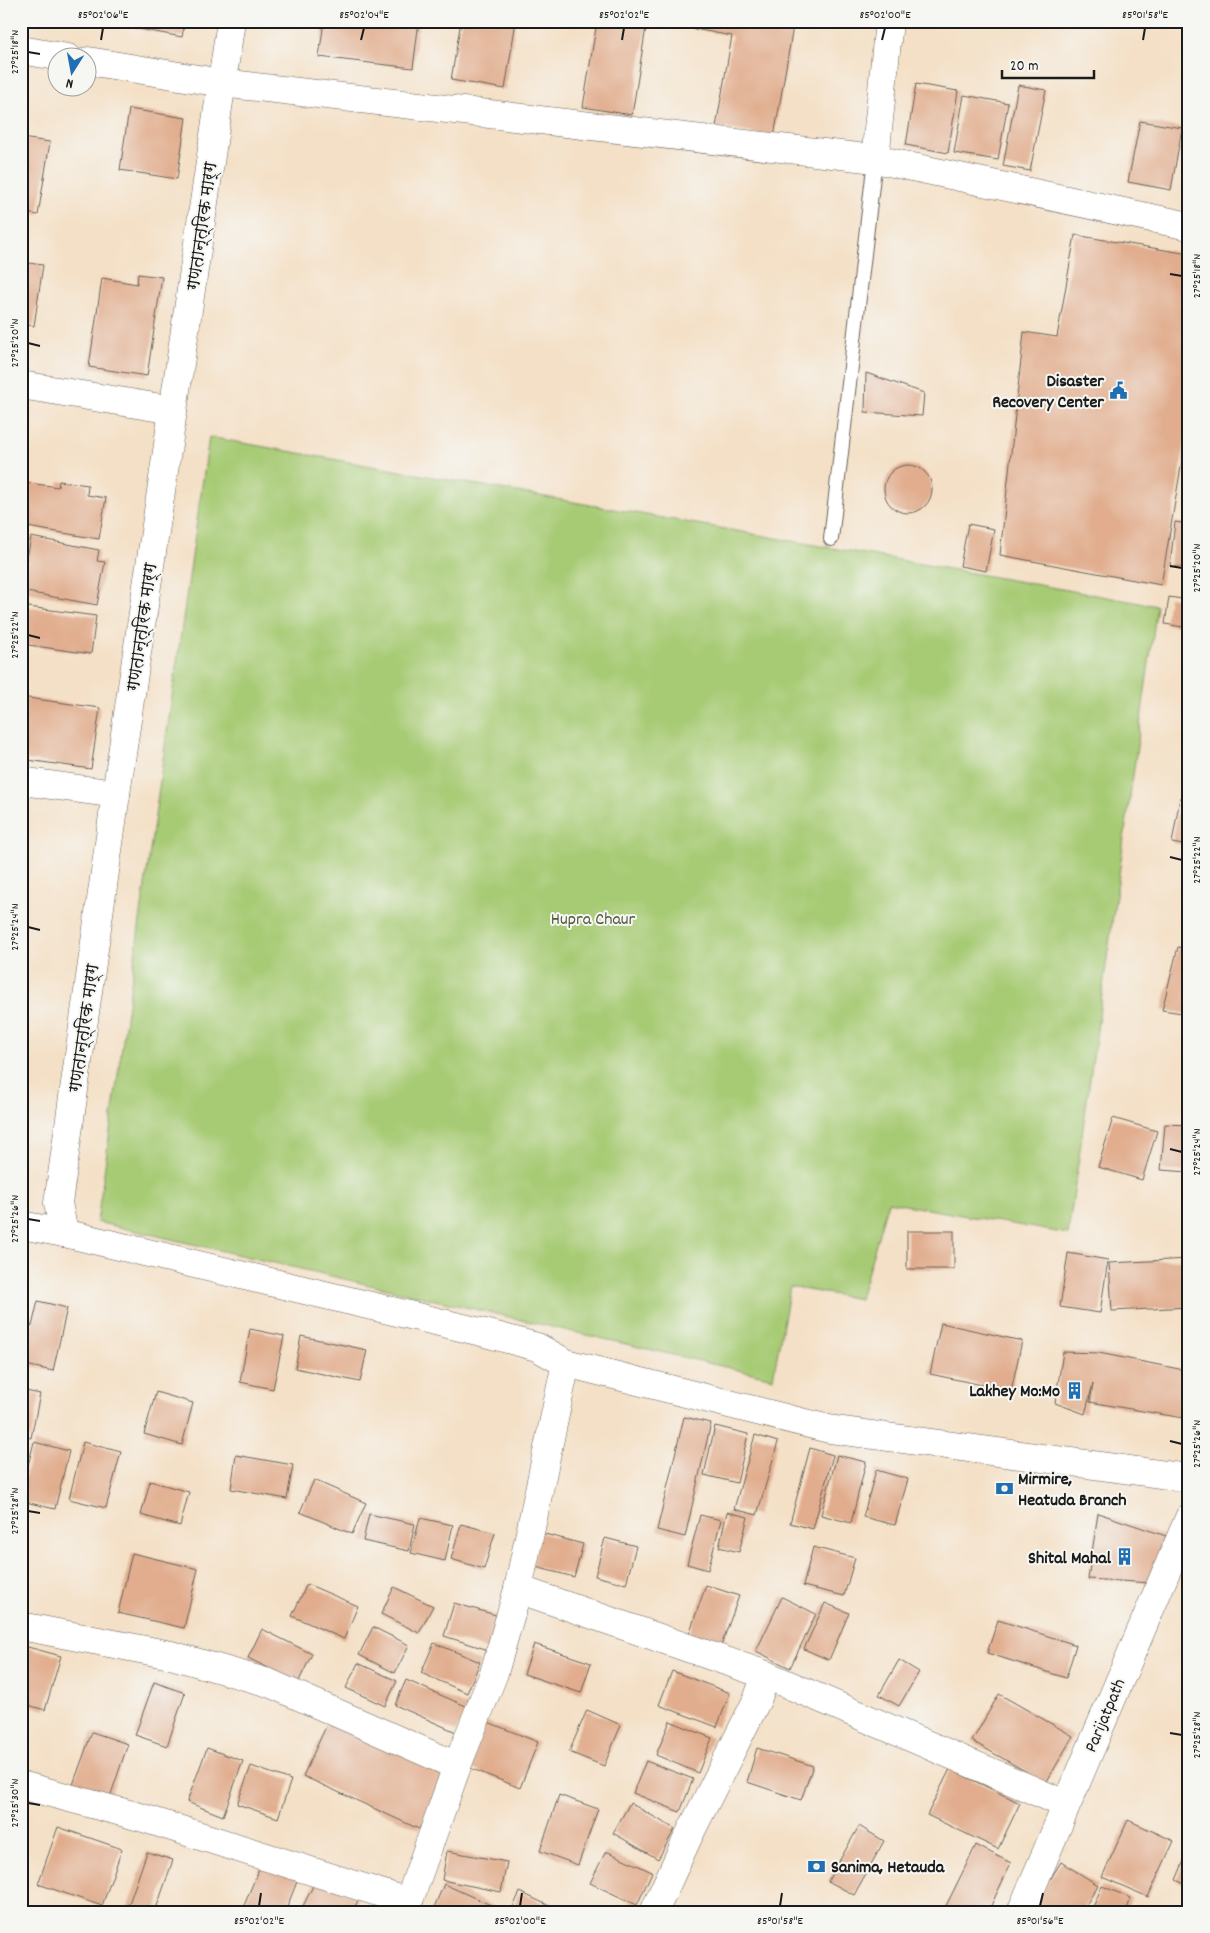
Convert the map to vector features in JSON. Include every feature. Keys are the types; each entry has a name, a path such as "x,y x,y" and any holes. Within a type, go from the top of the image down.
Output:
{"street":[{"name":"गणतान्त्रिक मार्ग","path":"64,1233 58,1203 116,794 231,21"},
{"path":"875,159 889,21"},
{"path":"21,50 48,55"},
{"path":"98,63 222,83 875,159 1189,226"},
{"path":"21,384 173,410"},
{"path":"21,781 116,794"},
{"path":"21,1225 64,1233 537,1347 566,1363 829,1428 1189,1478"},
{"path":"21,1785 140,1817 407,1907 457,1766 494,1673 518,1589 566,1363"},
{"name":"Parijatpath","path":"1020,1912 1189,1518"},
{"path":"518,1589 766,1675 1065,1804"},
{"path":"21,1626 171,1655 269,1683 457,1766"},
{"path":"654,1912 689,1835 757,1700 766,1675"}],"lane":[{"path":"831,539 875,159"}],"green space":[{"name":"Hupra Chaur","path":"209,437 1157,606 1068,1234 888,1202 860,1299 790,1287 773,1378 97,1222"}],"building":[{"path":"99,21 133,21 131,28"},
{"path":"136,21 185,21 182,37 134,28"},
{"path":"324,21 419,21 413,68 319,57"},
{"path":"461,21 516,21 505,89 451,80"},
{"path":"597,21 647,21 632,115 583,107"},
{"path":"652,21 794,21 774,137 716,127 732,36"},
{"path":"916,84 958,91 948,153 906,145"},
{"path":"1018,85 1046,90 1030,171 1003,166"},
{"path":"964,95 1008,103 998,160 954,153"},
{"path":"129,109 186,118 177,179 120,170"},
{"path":"1140,121 1182,128 1171,190 1128,182"},
{"path":"21,138 50,142 38,215 21,212"},
{"path":"1075,235 1189,254 1189,419 1161,585 1000,555 1024,332 1057,337"},
{"path":"21,262 43,265 34,326 21,324"},
{"path":"138,274 162,277 147,376 89,367 102,278 137,284"},
{"path":"866,373 924,393 922,416 865,412"},
{"path":"903,465 913,465 922,469 928,475 931,480 931,498 922,509 913,513 903,513 894,509 888,503 884,494 884,484 888,475 894,469"},
{"path":"59,481 88,485 87,495 106,498 99,539 21,526 21,482 58,487"},
{"path":"1175,522 1189,524 1189,568 1170,566"},
{"path":"968,524 994,529 986,571 960,566"},
{"path":"31,537 99,550 97,561 105,562 97,605 21,591"},
{"path":"1169,597 1189,600 1189,628 1165,624"},
{"path":"21,606 96,616 91,654 21,644"},
{"path":"21,697 100,708 91,769 21,759"},
{"path":"1180,798 1189,799 1189,846 1172,843"},
{"path":"1178,947 1189,949 1189,1014 1162,1010"},
{"path":"1113,1118 1157,1131 1142,1180 1098,1167"},
{"path":"1165,1124 1189,1125 1189,1172 1161,1170"},
{"path":"907,1231 954,1231 954,1269 907,1269"},
{"path":"1068,1253 1108,1260 1100,1313 1060,1307"},
{"path":"1189,1259 1189,1307 1112,1311 1109,1263"},
{"path":"38,1301 67,1308 53,1371 21,1364 21,1324 32,1326"},
{"path":"941,1323 1022,1341 1011,1391 930,1374"},
{"path":"250,1329 284,1336 273,1389 240,1382"},
{"path":"301,1336 367,1350 360,1382 295,1368"},
{"path":"1063,1352 1099,1353 1189,1371 1189,1419 1090,1402 1093,1384 1085,1414 1055,1403"},
{"path":"21,1390 40,1394 31,1438 21,1436"},
{"path":"156,1392 193,1403 182,1445 144,1434"},
{"path":"684,1417 711,1423 685,1537 657,1530"},
{"path":"715,1426 748,1434 737,1483 704,1475"},
{"path":"755,1435 778,1442 757,1515 734,1509"},
{"path":"34,1442 69,1451 55,1509 21,1501 21,1493"},
{"path":"83,1442 121,1452 106,1508 69,1499"},
{"path":"810,1448 833,1455 813,1529 790,1523"},
{"path":"236,1455 293,1465 287,1499 231,1489"},
{"path":"837,1455 866,1462 851,1523 821,1515"},
{"path":"876,1470 908,1479 895,1525 863,1517"},
{"path":"314,1480 366,1503 352,1534 300,1512"},
{"path":"150,1481 189,1492 180,1526 141,1515"},
{"path":"727,1512 748,1517 739,1552 719,1547"},
{"name":"Shital Mahal","path":"1098,1513 1166,1536 1151,1583 1088,1579"},
{"path":"369,1514 415,1524 409,1551 363,1541"},
{"path":"700,1515 721,1520 708,1570 687,1564"},
{"path":"420,1518 453,1525 445,1561 411,1553"},
{"path":"461,1524 495,1533 484,1569 451,1559"},
{"path":"541,1533 583,1544 574,1577 532,1566"},
{"path":"605,1538 636,1546 626,1584 595,1576"},
{"path":"813,1547 855,1558 844,1596 803,1586"},
{"path":"132,1553 198,1569 184,1628 118,1613"},
{"path":"307,1584 358,1606 344,1639 292,1616"},
{"path":"706,1585 739,1596 721,1646 689,1634"},
{"path":"394,1587 433,1606 419,1633 381,1614"},
{"path":"782,1597 816,1614 790,1668 756,1651"},
{"path":"454,1603 506,1618 495,1652 444,1636"},
{"path":"825,1603 849,1613 829,1660 804,1649"},
{"path":"998,1620 1076,1645 1066,1678 987,1653"},
{"path":"373,1627 409,1645 395,1673 359,1655"},
{"path":"262,1629 312,1654 298,1683 248,1658"},
{"path":"434,1643 480,1662 467,1693 421,1673"},
{"path":"534,1644 591,1663 581,1693 524,1674"},
{"path":"24,1646 61,1656 45,1710 21,1703 21,1654"},
{"path":"899,1660 919,1672 899,1706 879,1695"},
{"path":"358,1663 397,1681 385,1706 346,1688"},
{"path":"672,1671 730,1693 717,1727 659,1705"},
{"path":"406,1680 468,1707 456,1732 395,1705"},
{"path":"154,1682 185,1693 167,1746 135,1735"},
{"path":"999,1694 1073,1736 1046,1783 972,1741"},
{"path":"587,1710 621,1725 604,1766 569,1752"},
{"path":"330,1718 446,1771 419,1829 303,1776"},
{"path":"478,1718 538,1742 520,1788 460,1764"},
{"path":"670,1721 712,1738 698,1773 656,1755"},
{"path":"92,1732 128,1744 107,1806 70,1793"},
{"path":"207,1748 243,1761 223,1816 187,1802"},
{"path":"757,1748 813,1766 801,1800 747,1782"},
{"path":"646,1761 693,1779 680,1812 633,1793"},
{"path":"251,1766 291,1780 278,1818 237,1804"},
{"path":"950,1769 1020,1803 998,1849 927,1815"},
{"path":"559,1795 598,1809 578,1865 540,1851"},
{"path":"630,1803 675,1829 658,1859 613,1833"},
{"path":"1128,1820 1174,1841 1148,1897 1102,1877"},
{"path":"859,1826 884,1841 854,1895 828,1881"},
{"path":"58,1827 122,1849 102,1906 38,1884"},
{"path":"976,1845 1011,1863 988,1912 943,1912"},
{"path":"1189,1849 1189,1886 1176,1880"},
{"path":"447,1851 507,1862 501,1892 442,1880"},
{"path":"606,1851 652,1872 637,1905 590,1883"},
{"path":"147,1852 173,1860 155,1912 126,1912"},
{"path":"263,1859 300,1874 285,1912 252,1912 243,1908"},
{"path":"1061,1862 1098,1885 1082,1912 1036,1912 1032,1909"},
{"path":"317,1878 359,1899 352,1912 300,1912"},
{"path":"444,1884 495,1907 492,1912 432,1912"},
{"path":"1102,1886 1131,1898 1126,1912 1091,1912"},
{"path":"520,1892 558,1910 557,1912 511,1912"}],"place":[{"name":"Disaster Recovery Center","path":"1118,390"},
{"name":"Lakhey Mo:Mo","path":"1074,1390"},
{"name":"Mirmire, Heatuda Branch","path":"1004,1488"},
{"name":"Shital Mahal","path":"1125,1557"},
{"name":"Sanima, Hetauda","path":"817,1866"}]}
